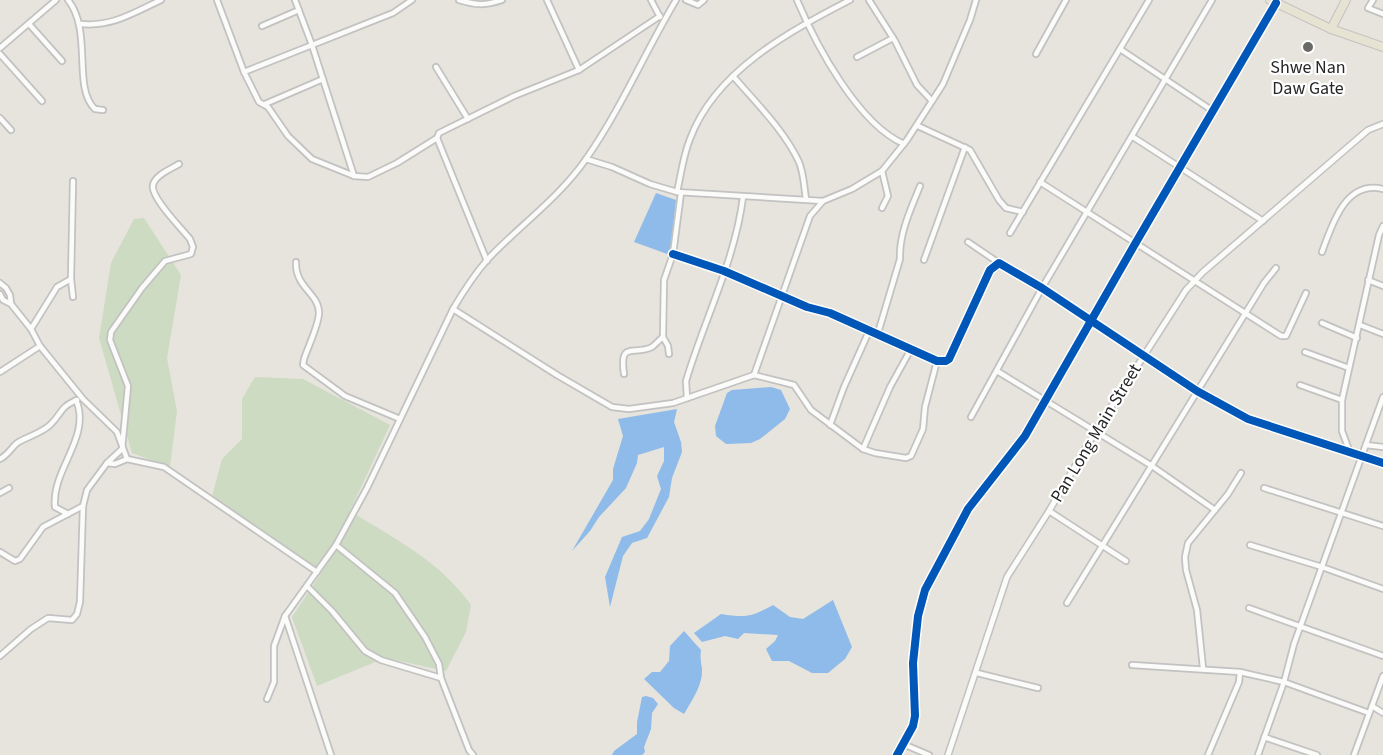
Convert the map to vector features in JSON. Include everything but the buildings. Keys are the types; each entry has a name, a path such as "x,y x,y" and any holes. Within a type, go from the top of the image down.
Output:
{"highway":[{"path":"1273,2 1331,29 1383,46"},
{"path":"1331,29 1344,3"}],"street":[{"path":"0,48 56,0"},
{"path":"68,0 76,10 81,24 86,98 95,109 103,110"},
{"path":"81,24 96,25 115,22 161,0"},
{"path":"218,0 244,72 259,102 265,104 288,136 312,159 354,176 368,177 397,163 437,138 439,133 468,118 514,96 579,70 660,16"},
{"path":"295,0 312,45 354,176"},
{"path":"244,72 393,13 412,0"},
{"path":"459,0 488,5 502,0"},
{"path":"547,0 579,70"},
{"path":"651,0 663,22"},
{"path":"267,699 274,681 274,646 285,616 336,545 368,488 466,286 487,261 561,189 586,159 626,93 676,0"},
{"path":"686,0 698,5 704,0"},
{"path":"797,0 835,74 889,137 904,144"},
{"path":"669,354 663,337 664,280 673,255 679,193 690,138 705,109 733,76 783,36 850,0"},
{"path":"869,0 917,85 932,101"},
{"path":"586,159 679,193 823,201 852,189 882,171 918,126 943,84 976,0"},
{"path":"1036,54 1066,0"},
{"path":"1010,233 1149,0"},
{"path":"971,417 1042,288 1167,80 1212,0"},
{"path":"1373,0 1368,8 1383,14"},
{"path":"897,755 913,726 915,716 913,663 918,616 925,590 968,509 1025,436 1213,111 1273,2"},
{"path":"262,26 298,10"},
{"path":"29,24 62,61"},
{"path":"857,57 892,38"},
{"path":"1120,49 1213,111"},
{"path":"0,54 42,101"},
{"path":"436,67 468,118"},
{"path":"733,76 778,129 799,162 806,200"},
{"path":"265,104 323,79"},
{"path":"0,118 10,130"},
{"name":"Pan Long Main Street","path":"948,755 1007,577 1095,432 1194,280 1368,130 1383,124"},
{"path":"918,126 965,147 975,155 999,200 1006,208 1023,212"},
{"path":"1133,137 1263,221"},
{"path":"437,138 487,261"},
{"path":"924,260 965,147"},
{"path":"0,656 31,629 48,618 72,620 77,614 80,602 83,506 87,490 107,463 122,449 128,386 110,340 111,332 142,288 165,261 191,254 193,247 190,239 154,195 153,185 157,178 179,164"},
{"path":"882,171 888,196 882,208"},
{"path":"73,181 71,279 73,297"},
{"path":"1041,182 1284,337 1306,293"},
{"path":"878,333 900,259 902,235 920,186"},
{"path":"1322,252 1341,209 1349,197 1361,190 1383,189"},
{"path":"687,398 686,381 691,363 724,271 741,214 743,197"},
{"path":"754,375 810,216 823,201"},
{"path":"1348,450 1342,431 1342,400 1368,280 1383,226"},
{"path":"969,242 1197,391 1248,419 1383,463"},
{"path":"673,255 724,271 782,297 870,329 937,361 949,359 990,270 999,263"},
{"path":"296,262 297,279 317,305 319,314 303,365 345,396 400,419"},
{"path":"1067,603 1245,314 1276,268"},
{"path":"31,329 57,287 71,279"},
{"path":"1368,280 1383,286"},
{"path":"0,283 10,294 11,304"},
{"path":"0,294 31,329 40,346 82,399 117,432 127,459"},
{"path":"453,309 612,407 630,409 673,403 754,375 794,385 811,410 864,449 874,453 906,458 911,456 923,429 925,407 937,361"},
{"path":"1322,323 1357,338"},
{"path":"1359,325 1383,334"},
{"path":"830,425 870,329"},
{"path":"624,374 622,362 626,354 633,349 653,346 663,337"},
{"path":"0,372 40,346"},
{"path":"864,449 890,387 911,349"},
{"path":"1305,352 1349,368"},
{"path":"997,371 1152,466 1215,510"},
{"path":"1300,385 1342,400"},
{"path":"1258,755 1284,682 1300,626 1364,455 1383,397"},
{"path":"0,459 6,456 16,444 41,432 52,423 64,406 82,399"},
{"path":"68,514 55,507 54,496 77,438 79,407 76,400"},
{"path":"1366,446 1383,447"},
{"path":"107,463 115,464 127,459 164,467 317,572"},
{"path":"1203,668 1197,610 1186,570 1185,557 1188,543 1228,494 1241,473"},
{"path":"0,493 9,488"},
{"path":"1264,488 1383,526"},
{"path":"0,552 15,561 20,559 43,527 83,506"},
{"path":"1049,511 1126,561"},
{"path":"336,545 395,593 425,637 439,664 441,678 469,750 474,755"},
{"path":"1250,545 1383,589"},
{"path":"307,586 332,611 365,651 381,660 441,678"},
{"path":"1249,608 1383,656"},
{"path":"285,616 331,755"},
{"path":"1132,665 1240,672 1284,682 1370,713"},
{"path":"1208,755 1239,682 1240,672"},
{"path":"977,673 1038,688"},
{"path":"1354,755 1383,676"},
{"path":"1372,706 1383,713"},
{"path":"1264,737 1317,755"},
{"path":"903,744 929,755"}],"green space":[{"path":"144,218 181,275 167,358 177,411 170,467 132,453 99,338 111,263 134,219"},
{"path":"255,377 303,379 390,425 350,511 431,563 459,589 471,605 466,632 446,671 385,658 317,686 292,617 322,572 211,500 222,459 242,439 242,399"}],"water":[{"path":"656,193 676,200 670,255 634,242"},
{"path":"771,387 781,390 790,409 785,419 760,439 751,443 726,444 716,436 715,426 727,393 732,390"},
{"path":"677,409 674,422 682,452 672,478 669,497 647,538 632,543 623,556 610,607 605,577 622,537 640,531 649,519 661,489 657,476 664,461 664,447 638,455 626,488 572,551 613,480 613,469 623,436 618,419"},
{"path":"833,600 852,647 845,659 828,673 812,673 789,661 772,661 766,649 778,635 744,633 738,639 725,636 702,642 694,633 721,614 748,616 773,605 790,617 803,619"},
{"path":"684,631 701,650 702,675 699,687 684,714 674,708 644,679 652,672 660,672 669,661 670,646"},
{"path":"642,697 653,698 658,704 652,713 651,729 644,747 645,752 642,755 612,755 637,734"}],"cycle path":[{"path":"897,755 913,726 915,716 913,663 918,616 925,590 968,509 1025,436 1276,3"},
{"path":"673,254 724,271 807,307 830,313 937,361 949,359 990,270 999,263 1042,288 1197,391 1248,419 1383,463"}],"place":[{"name":"Shwe Nan Daw Gate","path":"1308,47"}]}
